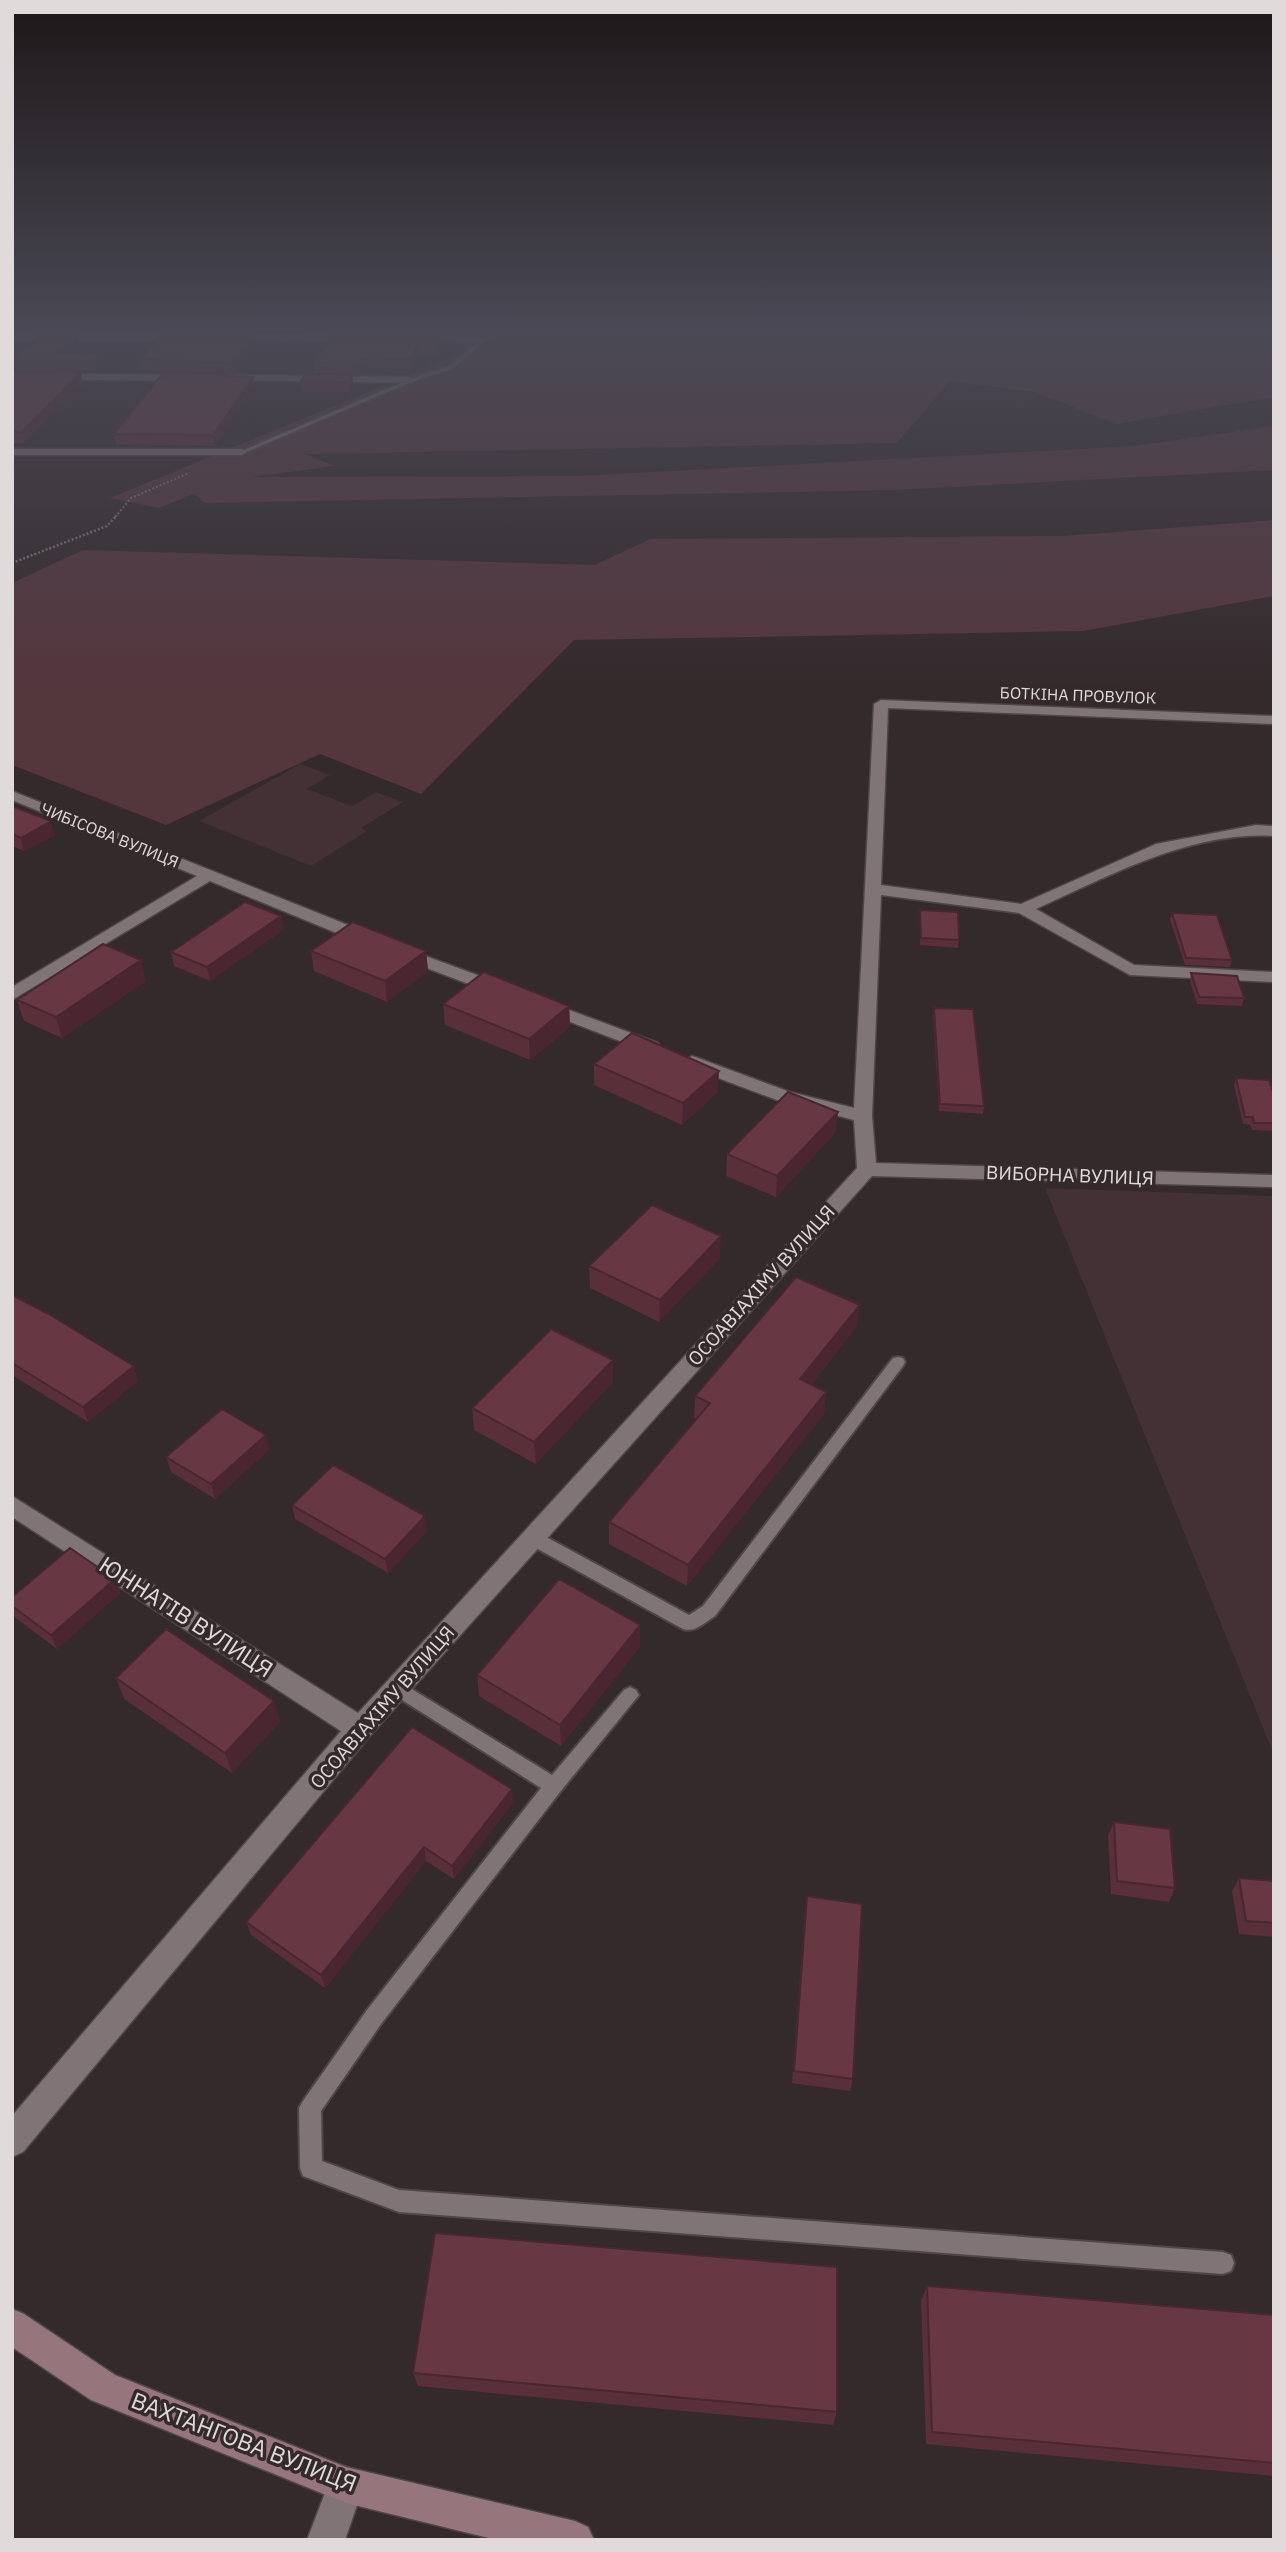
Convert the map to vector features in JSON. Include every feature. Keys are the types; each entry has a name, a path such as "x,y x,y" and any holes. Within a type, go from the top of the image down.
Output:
{"main road":[{"name":"ВАХТАНГОВА ВУЛИЦЯ","path":"12,2326 103,2388 346,2484 575,2540"}],"street":[{"path":"12,452 242,452"},
{"name":"БОТКІНА ПРОВУЛОК","path":"874,889 881,704 1274,720"},
{"name":"ЧИБІСОВА ВУЛИЦЯ","path":"12,795 209,875"},
{"path":"1023,909 1161,847 1256,830 1274,831"},
{"path":"12,995 209,875 312,918 784,1096 863,1116"},
{"path":"867,1169 863,1116 874,889 1023,909 1130,970 1274,977"},
{"name":"ВИБОРНА ВУЛИЦЯ","path":"867,1169 1274,1181"},
{"name":"ОСОАВІАХІМУ ВУЛИЦЯ","path":"12,2141 360,1729 867,1169"},
{"name":"ЮННАТІВ ВУЛИЦЯ","path":"12,1505 360,1729"},
{"path":"326,2540 346,2484"}],"lane":[{"path":"242,452 251,448"},
{"path":"533,1538 689,1624 709,1611 898,1363"},
{"path":"397,1688 554,1786"},
{"path":"630,1695 554,1786 374,2017 310,2108 311,2168 399,2201 1223,2263"}],"path":[{"path":"12,563 107,526 131,498 192,472"}],"shaded area":[{"path":"231,448 623,448 305,454 335,466 250,477 580,476 1095,448 1274,448 1274,470 893,490 205,503 194,494 159,508 110,498"},
{"path":"1274,520 1274,596 1083,631 574,640 421,794 320,754 166,825 12,765 12,583 83,550 595,565 650,539 1064,536"},
{"path":"300,764 330,775 307,789 352,806 376,792 403,802 361,828 367,831 311,866 199,821"},
{"path":"1045,1188 1274,1196 1274,1755"}],"building":[{"path":"12,806 51,821 21,838 12,834"},
{"path":"245,902 281,916 207,967 171,952"},
{"path":"920,910 958,912 959,940 921,938"},
{"path":"1172,913 1217,915 1232,960 1186,958"},
{"path":"353,922 426,951 385,981 311,951"},
{"path":"103,944 141,960 56,1017 17,1000"},
{"path":"484,972 569,1006 529,1039 443,1004"},
{"path":"1191,973 1237,976 1244,998 1199,997"},
{"path":"934,1008 973,1009 984,1106 940,1104"},
{"path":"632,1033 719,1071 683,1103 594,1064"},
{"path":"1236,1078 1269,1080 1274,1096 1274,1123 1254,1123 1253,1117 1245,1117"},
{"path":"788,1092 838,1112 777,1176 727,1154"},
{"path":"652,1205 721,1236 660,1300 589,1266"},
{"path":"796,1277 860,1305 800,1379 826,1392 688,1565 609,1522 710,1403 695,1396"},
{"path":"12,1295 134,1366 83,1407 12,1363"},
{"path":"551,1329 613,1360 534,1442 472,1408"},
{"path":"222,1409 266,1435 211,1484 166,1457"},
{"path":"333,1465 425,1516 385,1559 292,1505"},
{"path":"70,1548 115,1579 51,1635 12,1606 12,1597"},
{"path":"559,1579 640,1625 560,1725 477,1675"},
{"path":"166,1629 274,1701 225,1753 116,1678"},
{"path":"412,1727 512,1789 452,1866 424,1847 321,1975 246,1922"},
{"path":"1114,1822 1170,1829 1175,1888 1117,1881"},
{"path":"1239,1878 1274,1881 1274,1923 1246,1921"},
{"path":"807,1896 862,1904 853,2079 794,2071"},
{"path":"435,2233 837,2267 837,2412 413,2373"},
{"path":"927,2286 1274,2315 1274,2463 932,2432"}]}
